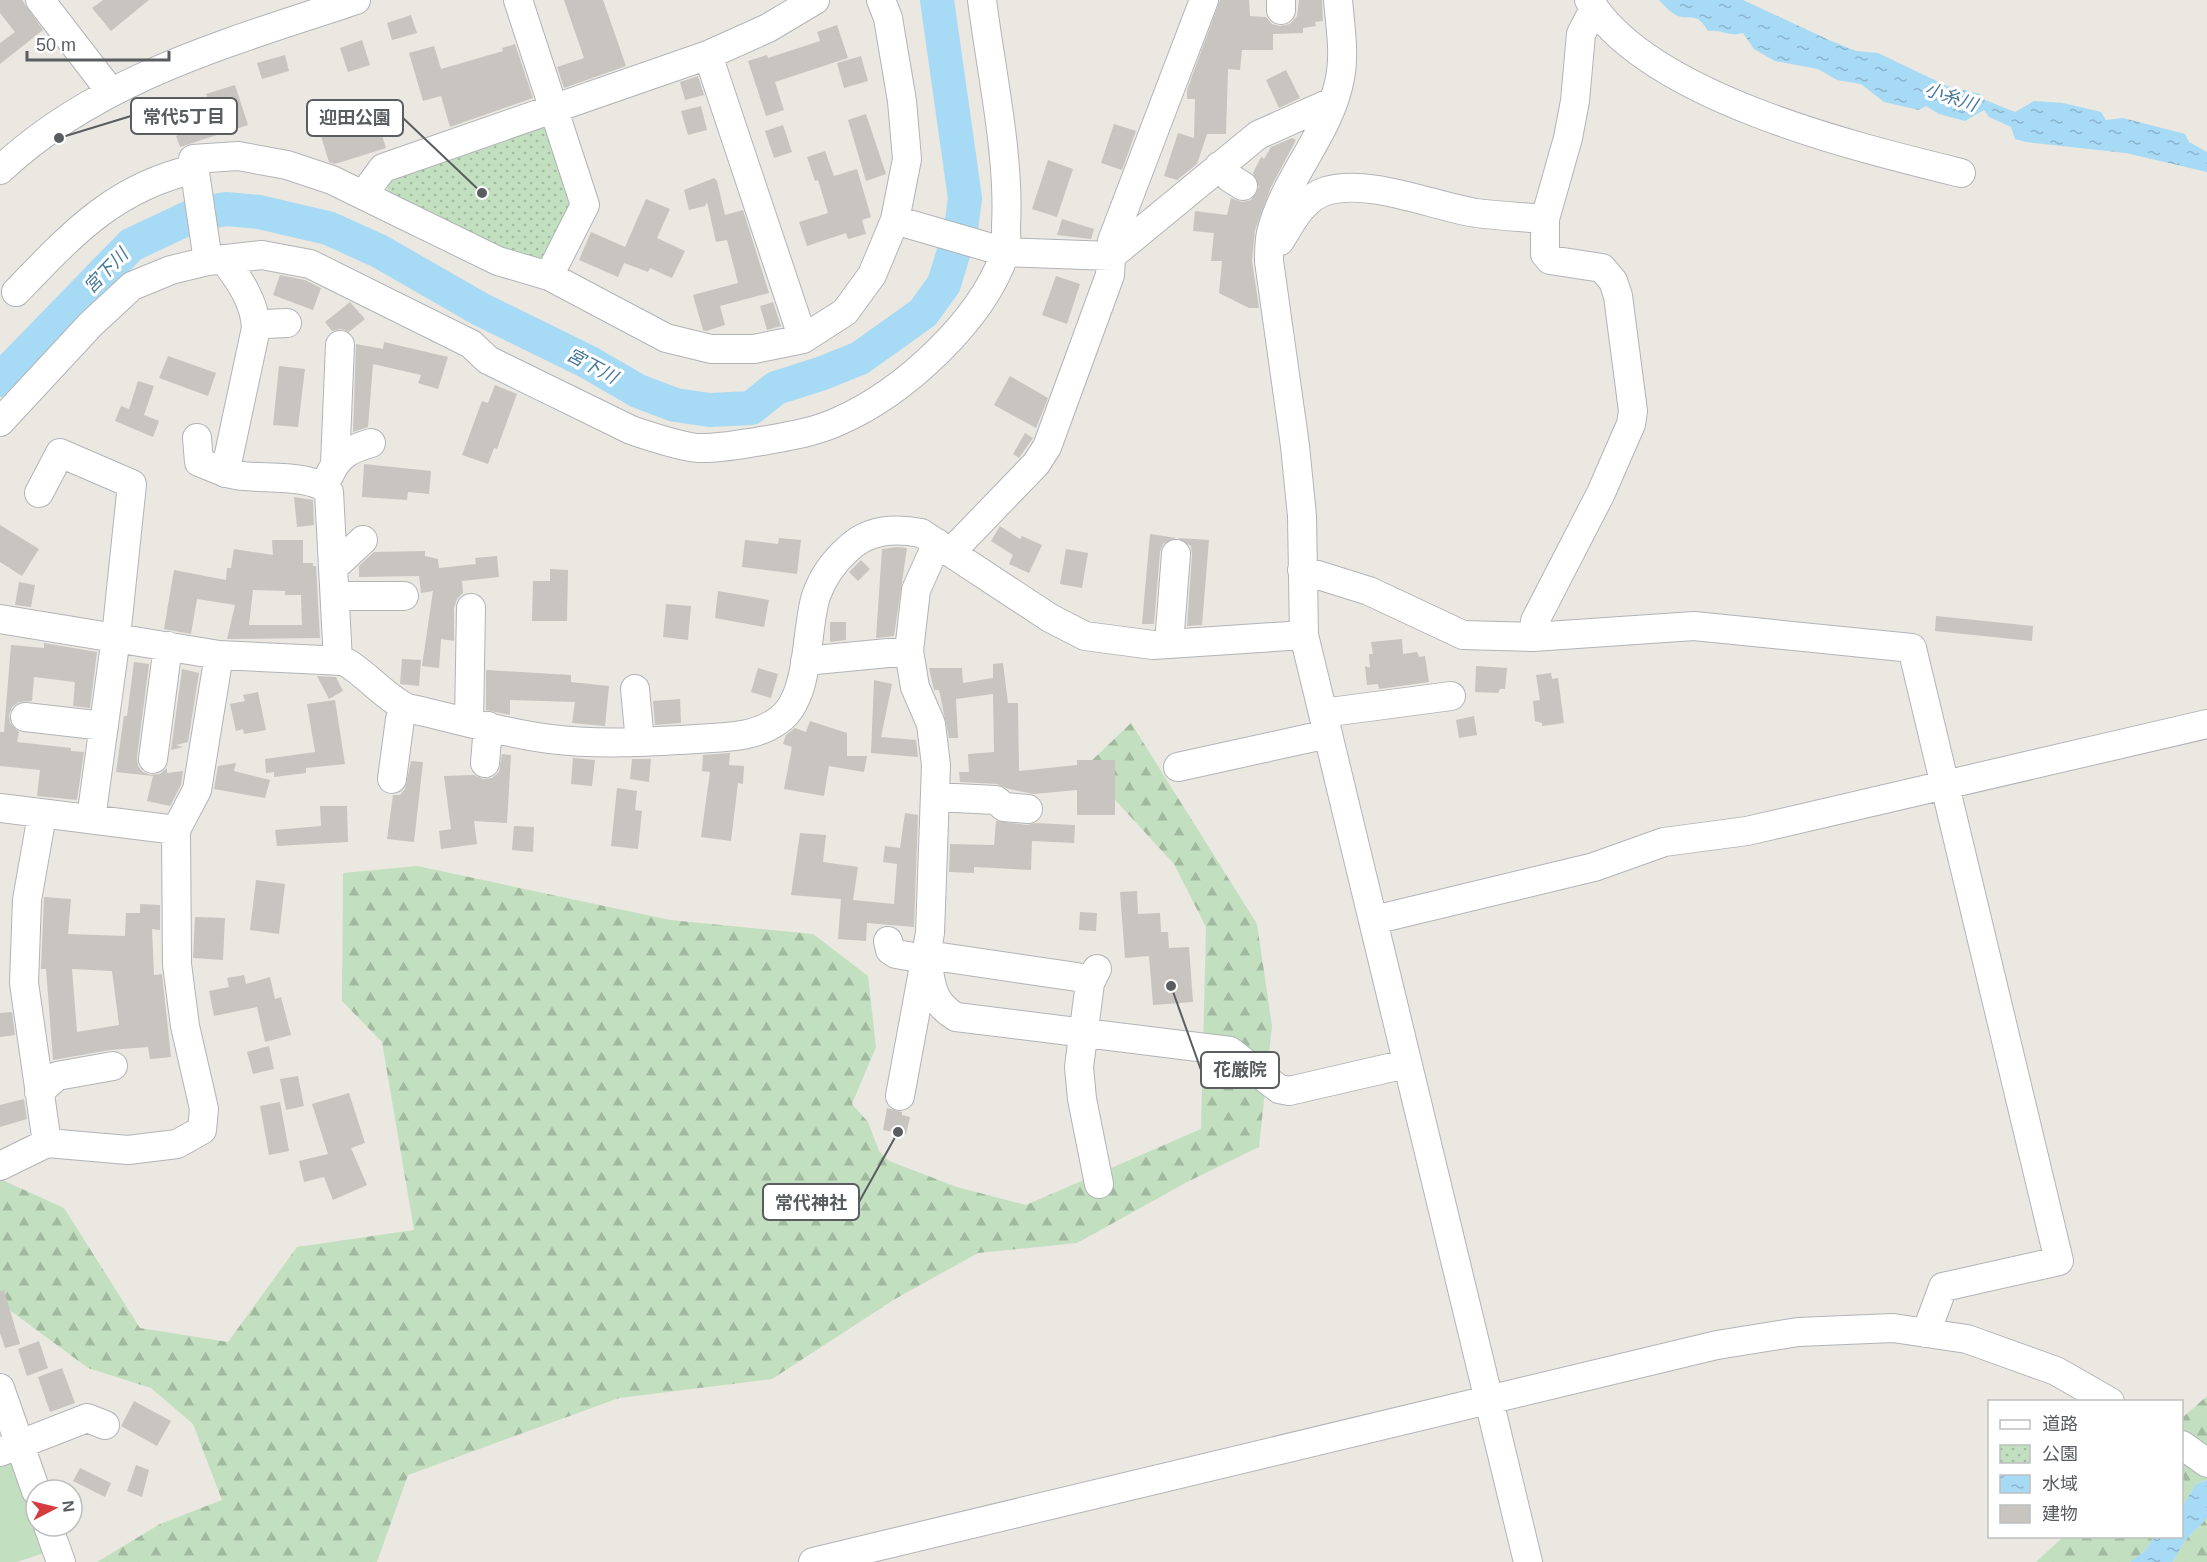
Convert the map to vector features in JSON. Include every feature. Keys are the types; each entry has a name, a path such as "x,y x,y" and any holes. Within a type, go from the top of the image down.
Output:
{"street":[{"path":"40,0 111,92"},
{"path":"0,170 26,146 111,92 171,63 357,0"},
{"path":"518,0 585,205 549,276"},
{"path":"363,195 383,168 708,55 768,28 815,0"},
{"path":"225,473 256,328 255,315 236,274 213,258 193,159 238,156 287,165 332,180 498,261 549,276 666,338 711,349 754,349 803,339 845,312 872,275 900,221 907,159 902,101 888,18 881,0"},
{"path":"0,422 91,324 132,286 171,270 213,258 262,255 310,264 471,344 488,360 631,430 697,448 732,446 791,436 837,423 865,409 911,377 935,356 981,298 1002,251 1008,196 982,0"},
{"path":"900,1096 926,957 935,797 936,765 931,724 915,687 909,651 916,590 944,547 1036,464 1047,447 1110,275 1112,241 1204,0"},
{"path":"1338,0 1342,47 1340,78 1332,102 1280,206 1270,234 1269,261 1295,446 1302,516 1304,635 1528,1562"},
{"path":"1592,4 1620,39 1658,66 1725,98 1801,130 1871,151 1961,173"},
{"path":"1533,637 1535,621 1601,493 1627,435 1633,411 1618,296 1613,281 1602,268 1550,260 1545,255 1545,219 1570,129 1581,34 1592,4"},
{"path":"708,55 803,339"},
{"path":"900,221 1002,251 1112,256 1258,135 1332,102"},
{"path":"1219,166 1230,178 1244,186"},
{"path":"16,292 76,231 122,196 140,185 195,172"},
{"path":"1269,261 1296,214 1326,191 1361,189 1385,192 1476,213 1545,219"},
{"path":"256,328 265,324 287,323"},
{"path":"338,661 329,492 340,345"},
{"path":"197,438 200,462 225,473 308,482 330,475 351,448 371,442"},
{"path":"39,493 60,453 132,484 116,637 92,819"},
{"path":"0,619 219,655 338,661 356,668 392,700 407,708 550,739 640,742 731,736 762,731 782,719 797,697 806,661 816,597 831,564 856,541 877,532 905,530 921,534 1050,618 1085,636 1153,645 1304,635"},
{"path":"334,567 363,540"},
{"path":"1169,644 1176,554"},
{"path":"1302,570 1369,591 1463,635 1533,637 1694,626 1912,648 2059,1261 1943,1287 1926,1333"},
{"path":"335,596 404,596"},
{"path":"471,608 479,724 485,763"},
{"path":"153,759 168,646"},
{"path":"806,661 909,651"},
{"path":"0,1166 46,1143 128,1150 177,1144 202,1130 204,1109 185,1026 177,964 176,830 197,790 219,655"},
{"path":"635,689 640,742"},
{"path":"1178,767 1325,724 1451,696"},
{"path":"392,779 400,719 407,708"},
{"path":"25,717 104,726"},
{"path":"1374,920 1593,867 1664,842 1747,831 2207,724"},
{"path":"935,797 996,800 1004,807 1029,809"},
{"path":"0,808 176,830"},
{"path":"42,815 27,900 24,983 46,1143"},
{"path":"888,941 890,950 896,954 1077,977 1093,976 1079,1067 1082,1099 1099,1184"},
{"path":"926,957 934,998 943,1009 956,1017 1230,1051 1279,1089 1289,1091 1406,1064"},
{"path":"39,1092 57,1076 112,1066"},
{"path":"813,1562 1717,1345 1798,1332 1893,1328 1967,1339 2056,1371 2108,1400"},
{"path":"0,1388 10,1449 28,1478"},
{"path":"10,1449 87,1418 105,1425"},
{"path":"2183,1446 2207,1462"},
{"path":"53,1538 62,1562"}],"green space":[{"path":"542,119 575,196 546,262 522,257 394,197 387,190 391,176"},
{"path":"1131,723 1257,924 1272,1026 1259,1147 1189,1181 1077,1243 978,1253 895,1299 772,1379 619,1398 408,1475 377,1562 97,1562 160,1524 222,1500 193,1424 151,1388 88,1368 0,1303 0,1179 64,1208 140,1328 228,1342 297,1247 414,1230 382,1042 342,1001 343,873 417,866 670,920 813,934 868,976 876,1047 852,1104 868,1122 879,1151 889,1161 957,1187 1026,1205 1201,1129 1206,927 1174,864 1085,767"},
{"path":"2207,1396 2207,1480 2196,1484 2183,1505 2183,1417"},
{"path":"13,1455 24,1486 24,1538 42,1538 47,1552 17,1562 0,1562 0,1460"},
{"path":"2207,1518 2207,1562 2173,1562 2184,1542"},
{"path":"2062,1538 2153,1538 2145,1551 2130,1562 2036,1562"}],"water":[{"name":"小糸川","path":"1659,0 1743,0 1829,40 1856,51 1878,53 1947,86 1980,94 1985,100 2015,112 2034,101 2063,103 2101,112 2106,120 2123,118 2185,134 2189,142 2207,152 2207,172 2126,153 2015,139 2011,127 1989,117 1984,110 1965,121 1939,114 1926,106 1919,110 1884,102 1861,84 1837,80 1818,69 1775,61 1754,49 1743,33 1708,31 1696,18 1674,14"},
{"path":"2207,1480 2207,1518 2184,1542 2173,1562 2130,1562 2145,1551 2153,1538 2183,1538 2183,1505 2196,1484"}],"building":[{"path":"0,0 22,0 43,30 0,64 0,43 15,32 0,13"},
{"path":"103,0 149,0 111,31 92,8"},
{"path":"564,0 603,0 626,66 564,88 557,67 584,58"},
{"path":"1220,0 1249,0 1250,16 1266,17 1272,24 1280,26 1290,24 1297,16 1299,0 1322,0 1323,21 1315,22 1316,26 1303,28 1303,33 1273,34 1273,50 1242,50 1240,70 1228,69 1226,134 1207,134 1197,164 1177,180 1164,176 1178,133 1194,138 1195,99 1187,99 1187,90"},
{"path":"411,15 417,33 392,40 387,23"},
{"path":"837,25 848,58 775,82 784,110 766,116 748,61 767,55 768,58 820,41 817,32"},
{"path":"362,40 370,65 348,72 340,48"},
{"path":"515,44 533,98 450,127 441,96 423,101 409,53 434,46 441,69 503,51 502,48"},
{"path":"285,55 289,71 262,79 257,63"},
{"path":"861,56 868,81 844,88 837,63"},
{"path":"1286,70 1300,98 1279,108 1266,80"},
{"path":"698,76 704,95 685,100 680,82"},
{"path":"235,85 248,125 180,147 176,136 215,120 206,94"},
{"path":"701,106 707,130 688,135 681,111"},
{"path":"866,114 886,174 866,181 848,120"},
{"path":"376,116 386,148 335,164 329,162 320,133"},
{"path":"1114,124 1136,131 1122,170 1101,163"},
{"path":"783,125 792,152 774,158 765,131"},
{"path":"1292,138 1296,140 1271,187 1255,230 1252,261 1259,308 1249,308 1219,293 1222,261 1211,261 1214,233 1193,231 1195,211 1227,215 1231,198 1242,202 1251,200 1259,187 1253,173 1261,157 1264,159 1271,147"},
{"path":"825,151 834,176 857,169 871,217 862,220 866,234 848,239 846,233 807,246 799,222 828,213 818,180 815,181 807,157"},
{"path":"1048,160 1073,169 1057,217 1032,209"},
{"path":"714,178 717,181 725,215 743,210 769,293 720,306 725,325 706,331 703,330 693,295 738,283 727,240 716,242 707,202 705,206 689,210 684,190"},
{"path":"646,199 670,209 657,238 685,251 672,278 650,268 648,272 624,263 618,277 579,260 591,232 625,247"},
{"path":"1062,219 1094,229 1091,239 1057,235"},
{"path":"280,275 305,280 321,288 313,310 273,295"},
{"path":"1056,276 1080,284 1067,324 1042,315"},
{"path":"350,302 365,319 349,332 341,329 332,331 325,322"},
{"path":"773,302 781,326 767,330 760,306"},
{"path":"384,342 448,357 438,389 418,383 421,375 373,364 368,427 353,432 356,344 383,349"},
{"path":"168,356 216,373 208,396 159,378"},
{"path":"279,366 305,369 298,427 273,425"},
{"path":"1010,376 1048,398 1036,428 994,405"},
{"path":"138,381 154,386 144,415 159,421 153,437 115,421 121,406 129,409"},
{"path":"495,385 517,394 497,449 494,448 488,464 462,455 482,401 488,403"},
{"path":"1025,433 1033,438 1019,458 1013,454"},
{"path":"364,464 431,471 429,494 408,492 407,500 362,497"},
{"path":"294,497 313,500 314,525 297,527"},
{"path":"0,525 39,549 22,576 0,562"},
{"path":"1000,526 1020,539 1022,536 1042,545 1029,573 1009,564 1013,555 991,541"},
{"path":"1150,534 1176,538 1163,544 1160,552 1154,624 1142,624"},
{"path":"779,538 801,540 797,574 742,567 745,540 778,544"},
{"path":"1178,538 1209,540 1202,625 1187,626 1192,555 1191,546"},
{"path":"272,540 303,540 303,563 313,563 313,566 316,566 320,638 227,639 235,605 197,599 191,634 164,629 174,570 226,580 227,568 231,568 234,549 273,555","holes":["253,590 285,591 285,595 301,595 302,625 249,625"]},
{"path":"907,548 894,636 876,638 882,549"},
{"path":"1066,549 1088,553 1082,588 1060,584"},
{"path":"425,551 425,556 438,559 439,568 476,564 475,558 497,556 499,577 462,581 463,593 457,599 454,608 454,641 441,639 439,668 422,666 433,591 421,593 419,576 359,577 359,566 374,552"},
{"path":"861,560 870,569 858,581 849,572"},
{"path":"550,569 568,570 567,621 532,621 533,581 550,581"},
{"path":"19,582 35,585 31,607 15,605"},
{"path":"718,591 769,600 764,627 715,618"},
{"path":"666,604 691,606 688,640 663,637"},
{"path":"1936,616 2033,626 2032,641 1935,631"},
{"path":"830,622 846,622 846,640 830,642"},
{"path":"1402,639 1403,654 1417,652 1419,657 1425,656 1429,682 1379,689 1378,684 1367,685 1365,666 1370,668 1369,654 1373,654 1371,642"},
{"path":"44,643 97,652 90,708 73,706 75,682 34,677 32,701 19,702 12,707 9,715 10,723 19,732 17,742 71,748 71,751 84,752 77,800 37,796 40,770 0,766 0,732 4,732 11,645 44,648"},
{"path":"402,659 421,660 419,686 400,684"},
{"path":"134,662 149,664 137,757 138,766 143,772 151,775 160,774 167,768 167,773 183,771 181,785 170,806 147,801 153,776 116,772 124,716 127,716"},
{"path":"1003,663 1008,703 1018,703 1019,771 1077,765 1077,760 1115,760 1115,815 1077,815 1077,790 1034,794 997,784 960,782 959,772 969,772 968,754 994,752 993,694 956,699 958,738 949,738 939,690 934,690 929,668 962,668 963,683 993,678 993,664"},
{"path":"1476,666 1507,668 1505,689 1500,689 1498,693 1475,692"},
{"path":"758,668 778,674 771,698 751,692"},
{"path":"182,669 199,673 188,742 176,745 183,747 171,750"},
{"path":"486,670 571,675 571,682 609,686 605,726 572,723 575,702 510,700 510,715 486,710"},
{"path":"1551,673 1552,679 1558,678 1564,723 1542,726 1542,723 1535,721 1533,701 1540,700 1536,675"},
{"path":"317,676 336,677 343,691 329,699"},
{"path":"874,680 892,684 881,737 916,740 918,757 871,753"},
{"path":"258,692 266,730 244,734 243,729 236,731 230,704 245,701 243,695"},
{"path":"680,699 681,723 655,725 653,701"},
{"path":"335,700 345,764 306,768 306,773 274,777 274,772 266,773 265,759 315,752 307,704"},
{"path":"1474,716 1477,735 1459,738 1456,720"},
{"path":"810,721 847,733 847,756 867,756 864,772 829,766 824,796 784,789 792,747 783,744 786,735 795,728 806,732"},
{"path":"730,753 729,765 744,766 743,784 738,783 731,841 701,837 710,772 702,771 703,755"},
{"path":"502,754 511,755 507,823 474,821 477,844 441,849 439,831 451,829 444,776 474,775 483,779 492,778 499,772"},
{"path":"573,758 595,760 592,786 571,784"},
{"path":"632,759 651,759 649,782 630,779"},
{"path":"411,761 423,762 414,842 387,839 393,795 400,795 405,789"},
{"path":"236,763 234,771 270,780 265,798 214,789 218,766"},
{"path":"617,788 637,791 635,810 642,811 638,849 611,846"},
{"path":"320,806 347,806 348,842 277,846 275,830 321,826"},
{"path":"905,813 918,815 914,927 867,923 866,941 838,939 841,899 791,895 800,833 826,835 823,862 858,867 853,900 894,904 897,864 883,862 885,846 900,848"},
{"path":"996,821 1027,825 1036,823 1075,825 1074,843 1032,841 1031,870 974,867 974,873 949,872 950,844 994,845"},
{"path":"514,826 534,827 533,852 512,850"},
{"path":"256,880 285,884 279,934 250,930"},
{"path":"1137,891 1138,914 1160,913 1161,932 1168,932 1169,948 1189,947 1193,1002 1153,1005 1149,956 1125,958 1120,892"},
{"path":"44,897 71,899 68,934 125,936 126,913 140,913 140,904 160,905 160,930 152,929 154,975 162,974 171,1057 150,1059 148,1047 110,1050 53,1060 46,969 41,969","holes":["72,969 112,971 119,1025 77,1032"]},
{"path":"1080,912 1097,913 1096,931 1079,930"},
{"path":"195,917 225,918 223,960 193,958"},
{"path":"244,975 246,984 270,977 275,999 281,997 291,1035 265,1042 257,1007 214,1016 209,991 229,987 227,978"},
{"path":"12,1012 15,1035 0,1037 0,1013"},
{"path":"269,1046 274,1069 253,1074 247,1052"},
{"path":"298,1076 304,1106 286,1110 280,1079"},
{"path":"349,1093 365,1143 351,1148 367,1185 333,1200 324,1177 304,1182 299,1161 328,1154 312,1104"},
{"path":"24,1099 27,1119 0,1127 0,1105"},
{"path":"280,1102 289,1151 269,1155 260,1106"},
{"path":"887,1108 910,1117 906,1134 883,1130"},
{"path":"4,1290 20,1344 5,1348 0,1333 0,1291"},
{"path":"39,1341 48,1368 27,1376 18,1349"},
{"path":"62,1368 75,1403 50,1412 38,1377"},
{"path":"134,1401 171,1421 157,1446 121,1426"},
{"path":"136,1465 149,1470 142,1497 127,1491"},
{"path":"80,1468 111,1483 105,1497 84,1486 84,1478 75,1478"}],"waterway":[{"name":"宮下川","path":"0,380 131,245 197,214 226,209 259,212 328,228 379,251 480,309 588,362 638,391 675,405 710,410 751,408 776,388 860,358 923,313 944,284 961,228 965,198 937,0"}],"place":[{"name":"常代5丁目","path":"59,138"},
{"name":"迎田公園","path":"482,193"},
{"name":"花厳院","path":"1171,986"},
{"name":"常代神社","path":"898,1132"}]}
